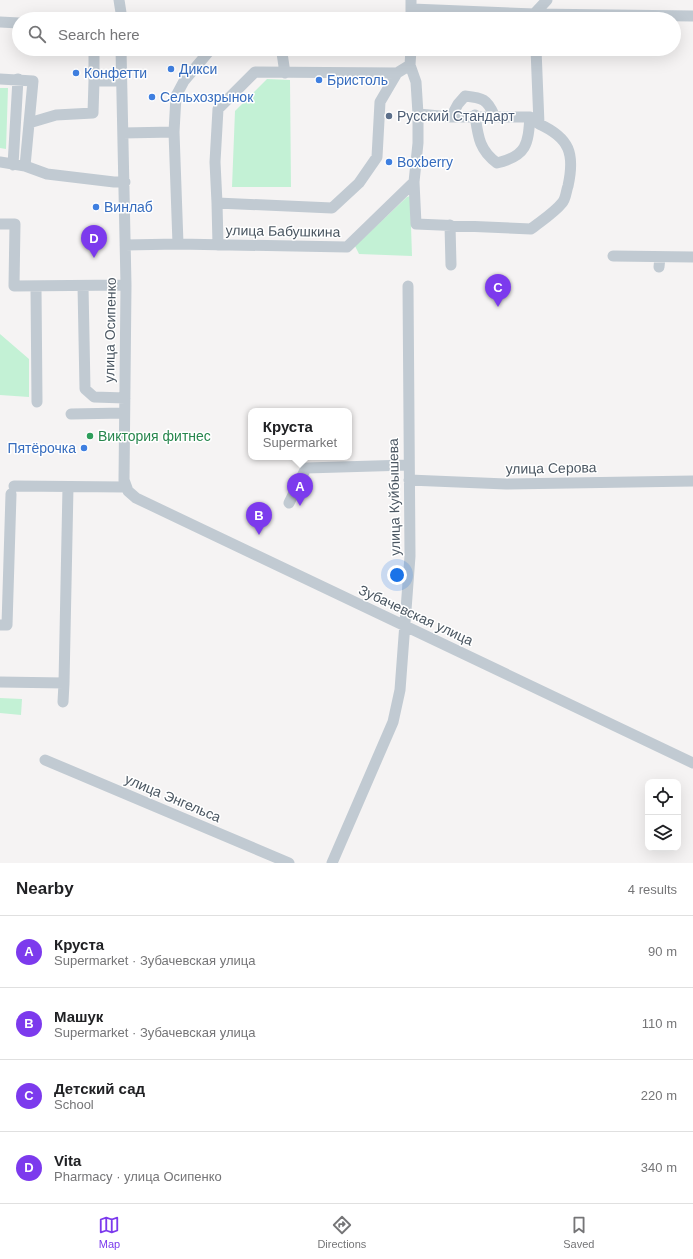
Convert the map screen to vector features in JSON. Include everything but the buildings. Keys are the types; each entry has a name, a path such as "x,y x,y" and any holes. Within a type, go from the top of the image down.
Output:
{"street":[{"path":"119,0 121,12"},
{"path":"538,12 547,0"},
{"path":"411,9 457,12"},
{"path":"681,16 693,16"},
{"path":"0,22 12,22"},
{"path":"29,123 56,115 93,113 94,56"},
{"name":"улица Осипенко","path":"121,56 125,182 126,285 124,413 126,489"},
{"path":"178,244 174,132 176,96 184,81 205,56"},
{"path":"282,56 285,73"},
{"path":"411,56 410,66 416,82 418,114 418,143 414,182 416,224 531,229 564,202 572,168 569,147 553,130 539,124 530,117 418,114"},
{"path":"536,56 539,124"},
{"path":"218,245 216,162 218,109 255,72 397,73 410,66"},
{"path":"217,203 332,208 359,183 377,157 380,102 397,73"},
{"path":"0,79 33,81 25,166"},
{"path":"13,165 18,79"},
{"path":"94,81 121,81"},
{"path":"451,116 465,96 483,99 489,104 494,115"},
{"path":"475,115 481,147 488,157 497,162 512,159 523,149 528,139 530,117"},
{"path":"123,132 174,132"},
{"path":"0,162 25,166 47,174 125,182"},
{"name":"улица Бабушкина","path":"125,245 178,244 347,247 414,182"},
{"path":"0,224 15,224 14,286 126,285"},
{"path":"450,225 451,266"},
{"path":"613,256 660,262 693,257"},
{"path":"83,286 85,389 94,397 125,398"},
{"name":"улица Куйбышева","path":"332,863 393,722 400,690 406,627 410,556 408,465 408,286"},
{"path":"36,287 37,402"},
{"path":"71,414 124,413"},
{"path":"289,503 306,468 408,465"},
{"name":"улица Серова","path":"409,480 506,484 693,481"},
{"path":"0,625 7,625 12,490 68,487 126,489"},
{"path":"62,702 64,683 68,487"},
{"name":"Зубачевская улица","path":"126,489 136,498 693,763"},
{"path":"0,682 64,683"},
{"name":"улица Энгельса","path":"45,760 289,863"}],"green space":[{"path":"267,79 290,80 291,187 232,187 235,111"},
{"path":"0,88 8,88 6,149 0,148"},
{"path":"410,196 412,256 359,254 355,246 407,197"},
{"path":"0,334 29,359 29,397 0,395"},
{"path":"0,698 22,699 21,715 0,713"}],"place":[{"name":"Дикси","path":"171,69"},
{"name":"Конфетти","path":"76,73"},
{"name":"Бристоль","path":"319,80"},
{"name":"Сельхозрынок","path":"152,97"},
{"name":"Русский Стандарт","path":"389,116"},
{"name":"Boxberry","path":"389,162"},
{"name":"Винлаб","path":"96,207"},
{"name":"Vita","path":"94,258"},
{"name":"Детский сад","path":"498,307"},
{"name":"Виктория фитнес","path":"90,436"},
{"name":"Пятёрочка","path":"84,448"},
{"name":"Круста","path":"300,506"},
{"name":"Машук","path":"259,535"}]}
